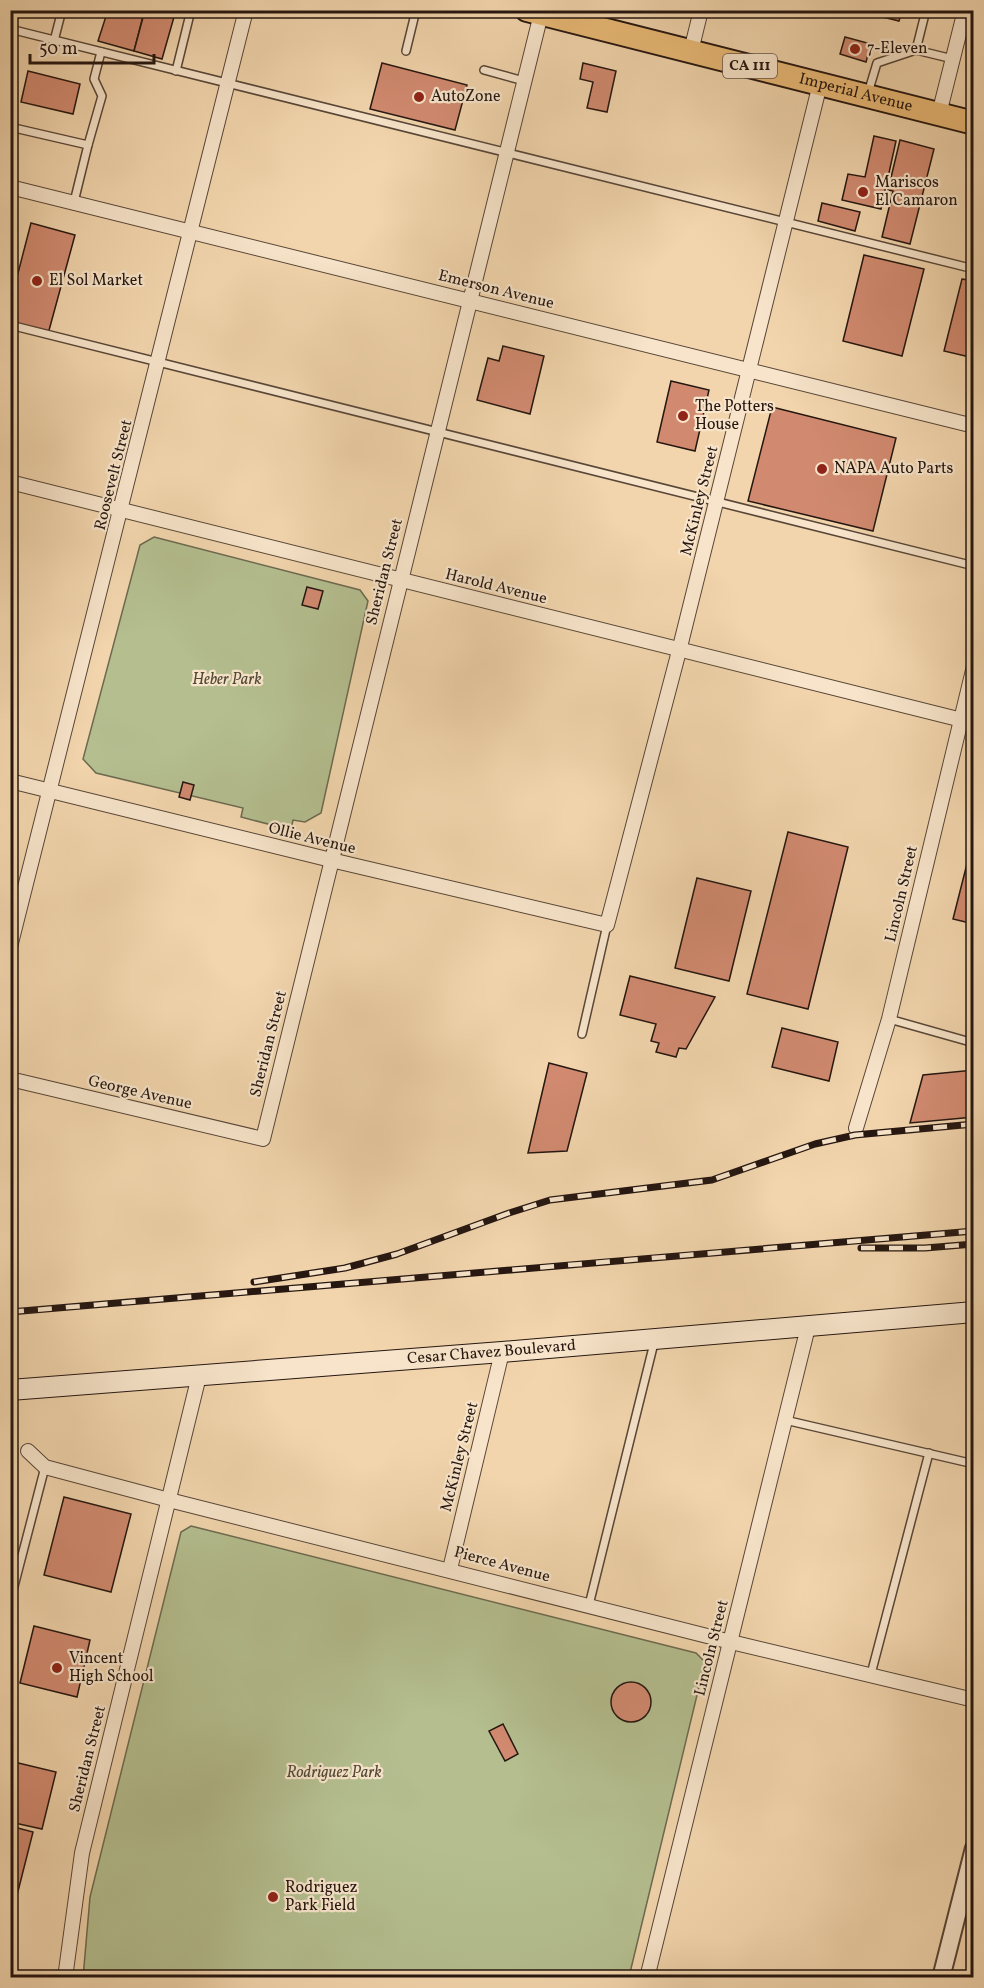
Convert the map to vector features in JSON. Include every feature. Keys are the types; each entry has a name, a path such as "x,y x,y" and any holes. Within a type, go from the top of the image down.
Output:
{"highway":[{"name":"Imperial Avenue","path":"533,12 974,123"}],"main road":[{"name":"Cesar Chavez Boulevard","path":"10,1390 502,1352 974,1312"}],"street":[{"name":"Roosevelt Street","path":"10,947 122,511 246,10"},
{"path":"691,51 701,10"},
{"name":"Sheridan Street","path":"263,1139 507,153 524,81 533,12"},
{"path":"939,114 965,12"},
{"name":"McKinley Street","path":"607,925 717,502 820,84"},
{"name":"Emerson Avenue","path":"10,186 974,426"},
{"name":"Harold Avenue","path":"10,483 967,722"},
{"name":"Lincoln Street","path":"856,1128 889,1020 967,722 974,666"},
{"name":"Ollie Avenue","path":"10,781 607,925"},
{"name":"George Avenue","path":"10,1079 263,1139"},
{"name":"Lincoln Street","path":"647,1977 808,1327"},
{"name":"McKinley Street","path":"450,1569 502,1352"},
{"name":"Sheridan Street","path":"65,1977 82,1853 199,1376"},
{"name":"Pierce Avenue","path":"28,1451 45,1467 169,1500 450,1569 731,1642 974,1700"},
{"path":"941,1977 974,1848"}],"lane":[{"path":"54,41 63,10"},
{"path":"176,71 191,10"},
{"path":"406,51 416,10"},
{"path":"916,50 926,10"},
{"path":"950,10 965,12"},
{"path":"10,29 974,269"},
{"path":"867,96 877,63 916,50 953,59"},
{"path":"74,202 102,96 94,79 100,52"},
{"path":"484,70 524,81"},
{"path":"10,127 88,145"},
{"path":"10,325 974,566"},
{"path":"582,1034 607,925"},
{"path":"889,1020 974,1043"},
{"path":"589,1605 655,1339"},
{"path":"785,1420 974,1464"},
{"path":"871,1674 929,1453"},
{"path":"11,1598 45,1467"}],"green space":[{"name":"Heber Park","path":"154,537 360,590 368,601 321,813 305,822 293,820 291,830 241,817 243,808 96,773 83,759 140,545"},
{"name":"Rodriguez Park","path":"191,1526 696,1653 705,1662 629,1977 83,1978 90,1897 181,1532"}],"building":[{"path":"108,10 144,12 134,51 98,41"},
{"path":"145,10 176,10 162,59 134,51"},
{"path":"855,10 902,10 899,21"},
{"path":"845,37 871,44 866,62 840,54"},
{"name":"AutoZone","path":"382,63 467,85 455,130 370,109"},
{"path":"583,63 616,71 607,112 587,108 593,82 580,79"},
{"path":"28,71 80,84 73,114 21,102"},
{"path":"874,136 896,141 881,209 842,200 848,174 865,177"},
{"path":"900,140 934,149 910,244 882,237 893,191 888,190"},
{"path":"822,203 860,212 855,231 818,221"},
{"name":"El Sol Market","path":"31,223 75,235 48,334 10,324 10,284 12,278 17,277"},
{"path":"864,255 924,269 902,356 843,341"},
{"path":"962,279 974,281 974,358 944,351"},
{"path":"503,346 544,356 530,414 477,400 488,358 499,361"},
{"name":"The Potters House","path":"671,381 709,390 695,451 657,442"},
{"name":"NAPA Auto Parts","path":"772,407 896,438 873,531 748,501"},
{"path":"307,587 323,591 318,609 302,605"},
{"path":"183,782 194,785 190,800 179,797"},
{"path":"788,832 848,847 808,1009 747,994"},
{"path":"974,836 974,924 953,919"},
{"path":"697,878 751,891 729,981 675,968"},
{"path":"630,976 715,997 686,1049 679,1048 676,1057 656,1052 659,1043 651,1041 656,1024 620,1015"},
{"path":"782,1028 838,1042 829,1081 772,1067"},
{"path":"549,1063 587,1073 567,1151 528,1153"},
{"path":"974,1070 974,1117 910,1123 923,1075"},
{"path":"64,1497 131,1514 111,1592 44,1575"},
{"path":"34,1626 90,1640 77,1697 20,1683"},
{"path":"631,1682 639,1683 645,1688 650,1694 650,1710 645,1716 639,1721 631,1722 623,1721 617,1716 612,1710 611,1702 612,1694 617,1688 623,1683"},
{"path":"503,1724 518,1754 505,1761 489,1731"},
{"path":"10,1761 56,1772 42,1829 10,1822"},
{"path":"10,1826 33,1832 10,1923"}],"railway":[{"path":"254,1282 345,1268 397,1254 550,1200 712,1180 815,1144 855,1135 974,1124"},
{"path":"10,1312 974,1231"},
{"path":"861,1248 925,1248 974,1244"}],"place":[{"name":"7-Eleven","path":"855,49"},
{"name":"AutoZone","path":"419,97"},
{"name":"Mariscos El Camaron","path":"863,192"},
{"name":"El Sol Market","path":"37,281"},
{"name":"The Potters House","path":"683,416"},
{"name":"NAPA Auto Parts","path":"822,469"},
{"name":"Vincent High School","path":"57,1668"},
{"name":"Rodriguez Park Field","path":"273,1897"}]}
